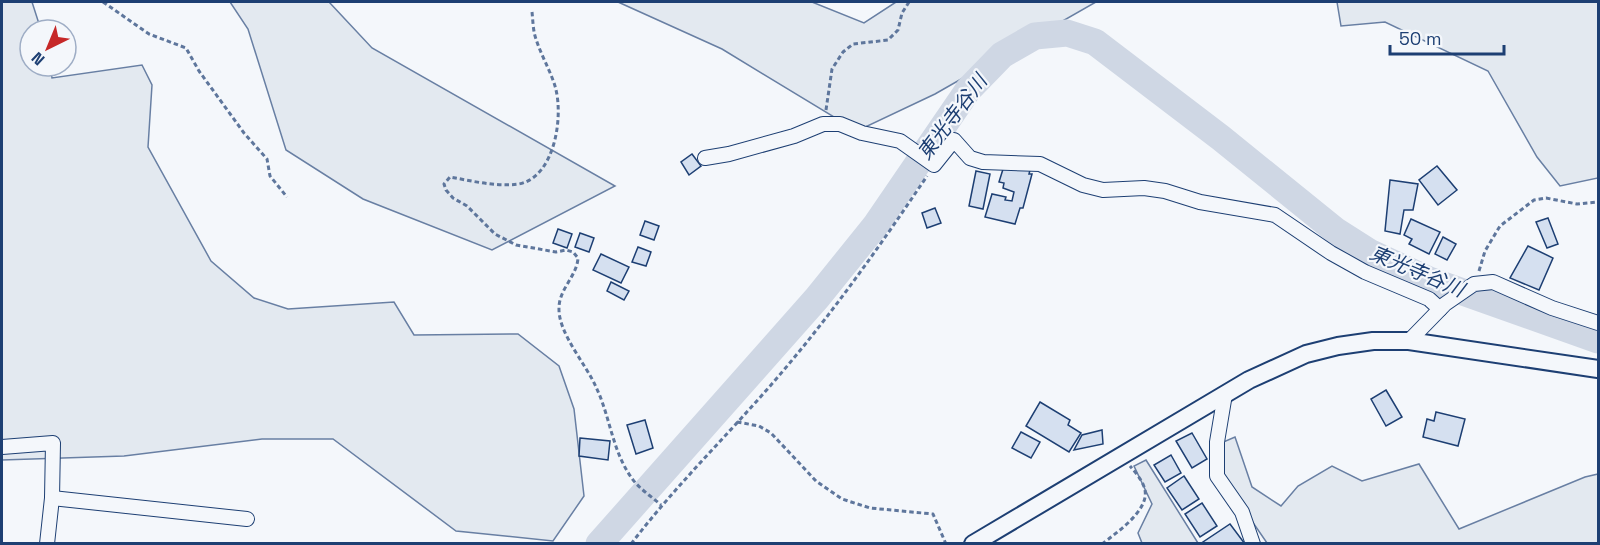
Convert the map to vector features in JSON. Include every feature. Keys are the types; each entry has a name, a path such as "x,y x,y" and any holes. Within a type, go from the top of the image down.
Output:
{"street":[{"path":"705,158 729,154 794,136 823,124 840,124 870,135 900,141 934,165 954,140 970,158 983,162 1040,164 1083,185 1103,190 1144,188 1165,190 1200,202 1275,215 1330,253 1365,272 1443,307"},
{"path":"1409,341 1443,307 1474,284 1493,282 1552,308 1599,323"},
{"path":"973,543 1225,394 1279,365 1306,354 1373,341 1409,341 1599,369"},
{"path":"1225,394 1217,442 1217,476 1242,512 1253,543"},
{"path":"2,447 53,443 52,498 47,543"},
{"path":"52,498 247,519"}],"path":[{"path":"103,2 149,34 186,48 199,71 225,107 267,159 270,176 287,197"},
{"path":"823,124 832,69 843,52 853,44 888,40 898,30 902,13 909,2"},
{"path":"532,12 535,38 556,88 559,110 557,135 551,152 531,180 503,185 450,177 444,184 453,198 467,206 495,234 516,245 556,252 566,250 573,252 578,258 577,268 562,295 558,309 564,330 597,387 621,461 632,479 661,505"},
{"path":"632,543 661,505 776,379 834,309 934,165"},
{"path":"1474,284 1485,251 1500,226 1534,200 1546,198 1578,204 1599,202"},
{"path":"737,422 759,426 771,433 816,481 842,499 870,508 933,514 946,543"},
{"path":"1102,543 1134,516 1145,500 1145,490 1140,478 1121,456"}],"shaded area":[{"path":"2,2 32,2 37,18 18,18 18,78 78,78 78,74 142,65 152,85 148,147 211,261 254,298 288,309 394,302 414,335 518,334 559,366 574,409 584,496 553,541 456,531 333,439 262,439 124,456 2,460"},
{"path":"230,2 329,2 372,48 615,186 492,250 363,199 286,150 248,29"},
{"path":"618,2 812,2 864,23 896,2 1096,2 935,94 857,131 722,49"},
{"path":"1337,2 1598,2 1598,178 1560,186 1537,157 1488,71 1385,22 1341,26"},
{"path":"1235,437 1252,487 1281,506 1298,486 1332,466 1362,481 1419,464 1459,529 1585,477 1598,474 1598,543 1267,543 1221,476 1221,443"},
{"path":"1146,460 1198,543 1142,543 1138,533 1152,504 1134,466"}],"building":[{"path":"692,154 701,166 689,175 681,162"},
{"path":"1004,166 1019,170 1020,167 1030,170 1029,174 1032,174 1023,208 1020,208 1015,224 985,217 992,194 1012,201 1014,192 1003,188 1004,183 999,182"},
{"path":"1437,166 1457,190 1438,205 1419,180"},
{"path":"976,171 990,174 983,209 969,206"},
{"path":"1390,180 1418,184 1413,210 1404,210 1400,234 1385,231"},
{"path":"935,208 941,223 927,228 922,213"},
{"path":"1548,218 1558,244 1547,248 1536,222"},
{"path":"1411,219 1440,232 1429,254 1409,244 1412,239 1404,235"},
{"path":"645,221 659,226 654,240 640,235"},
{"path":"558,229 572,234 567,248 553,243"},
{"path":"580,233 594,238 589,252 575,247"},
{"path":"1443,237 1456,244 1447,260 1435,254"},
{"path":"1528,246 1553,258 1539,290 1510,278"},
{"path":"638,247 651,252 646,266 632,262"},
{"path":"601,254 629,267 621,283 593,270"},
{"path":"611,282 629,291 624,300 607,291"},
{"path":"1386,390 1402,417 1386,426 1371,399"},
{"path":"1040,402 1070,420 1068,425 1081,433 1069,452 1026,426"},
{"path":"1436,412 1465,419 1458,446 1423,437 1427,419 1434,421"},
{"path":"645,420 653,448 636,454 627,425"},
{"path":"1102,430 1103,444 1074,450 1082,435"},
{"path":"1021,432 1040,442 1031,458 1012,448"},
{"path":"1192,433 1207,459 1192,468 1176,441"},
{"path":"580,438 610,441 608,460 579,456"},
{"path":"1171,455 1181,473 1165,482 1154,465"},
{"path":"1184,476 1199,499 1182,510 1167,488"},
{"path":"1202,503 1217,526 1200,537 1185,514"},
{"path":"1230,524 1245,544 1200,544"}],"waterway":[{"name":"東光寺谷川","path":"599,544 817,298 875,226 968,90 1002,55 1035,36 1067,33 1095,42 1221,138 1336,231 1369,252 1429,280 1598,340"}]}
